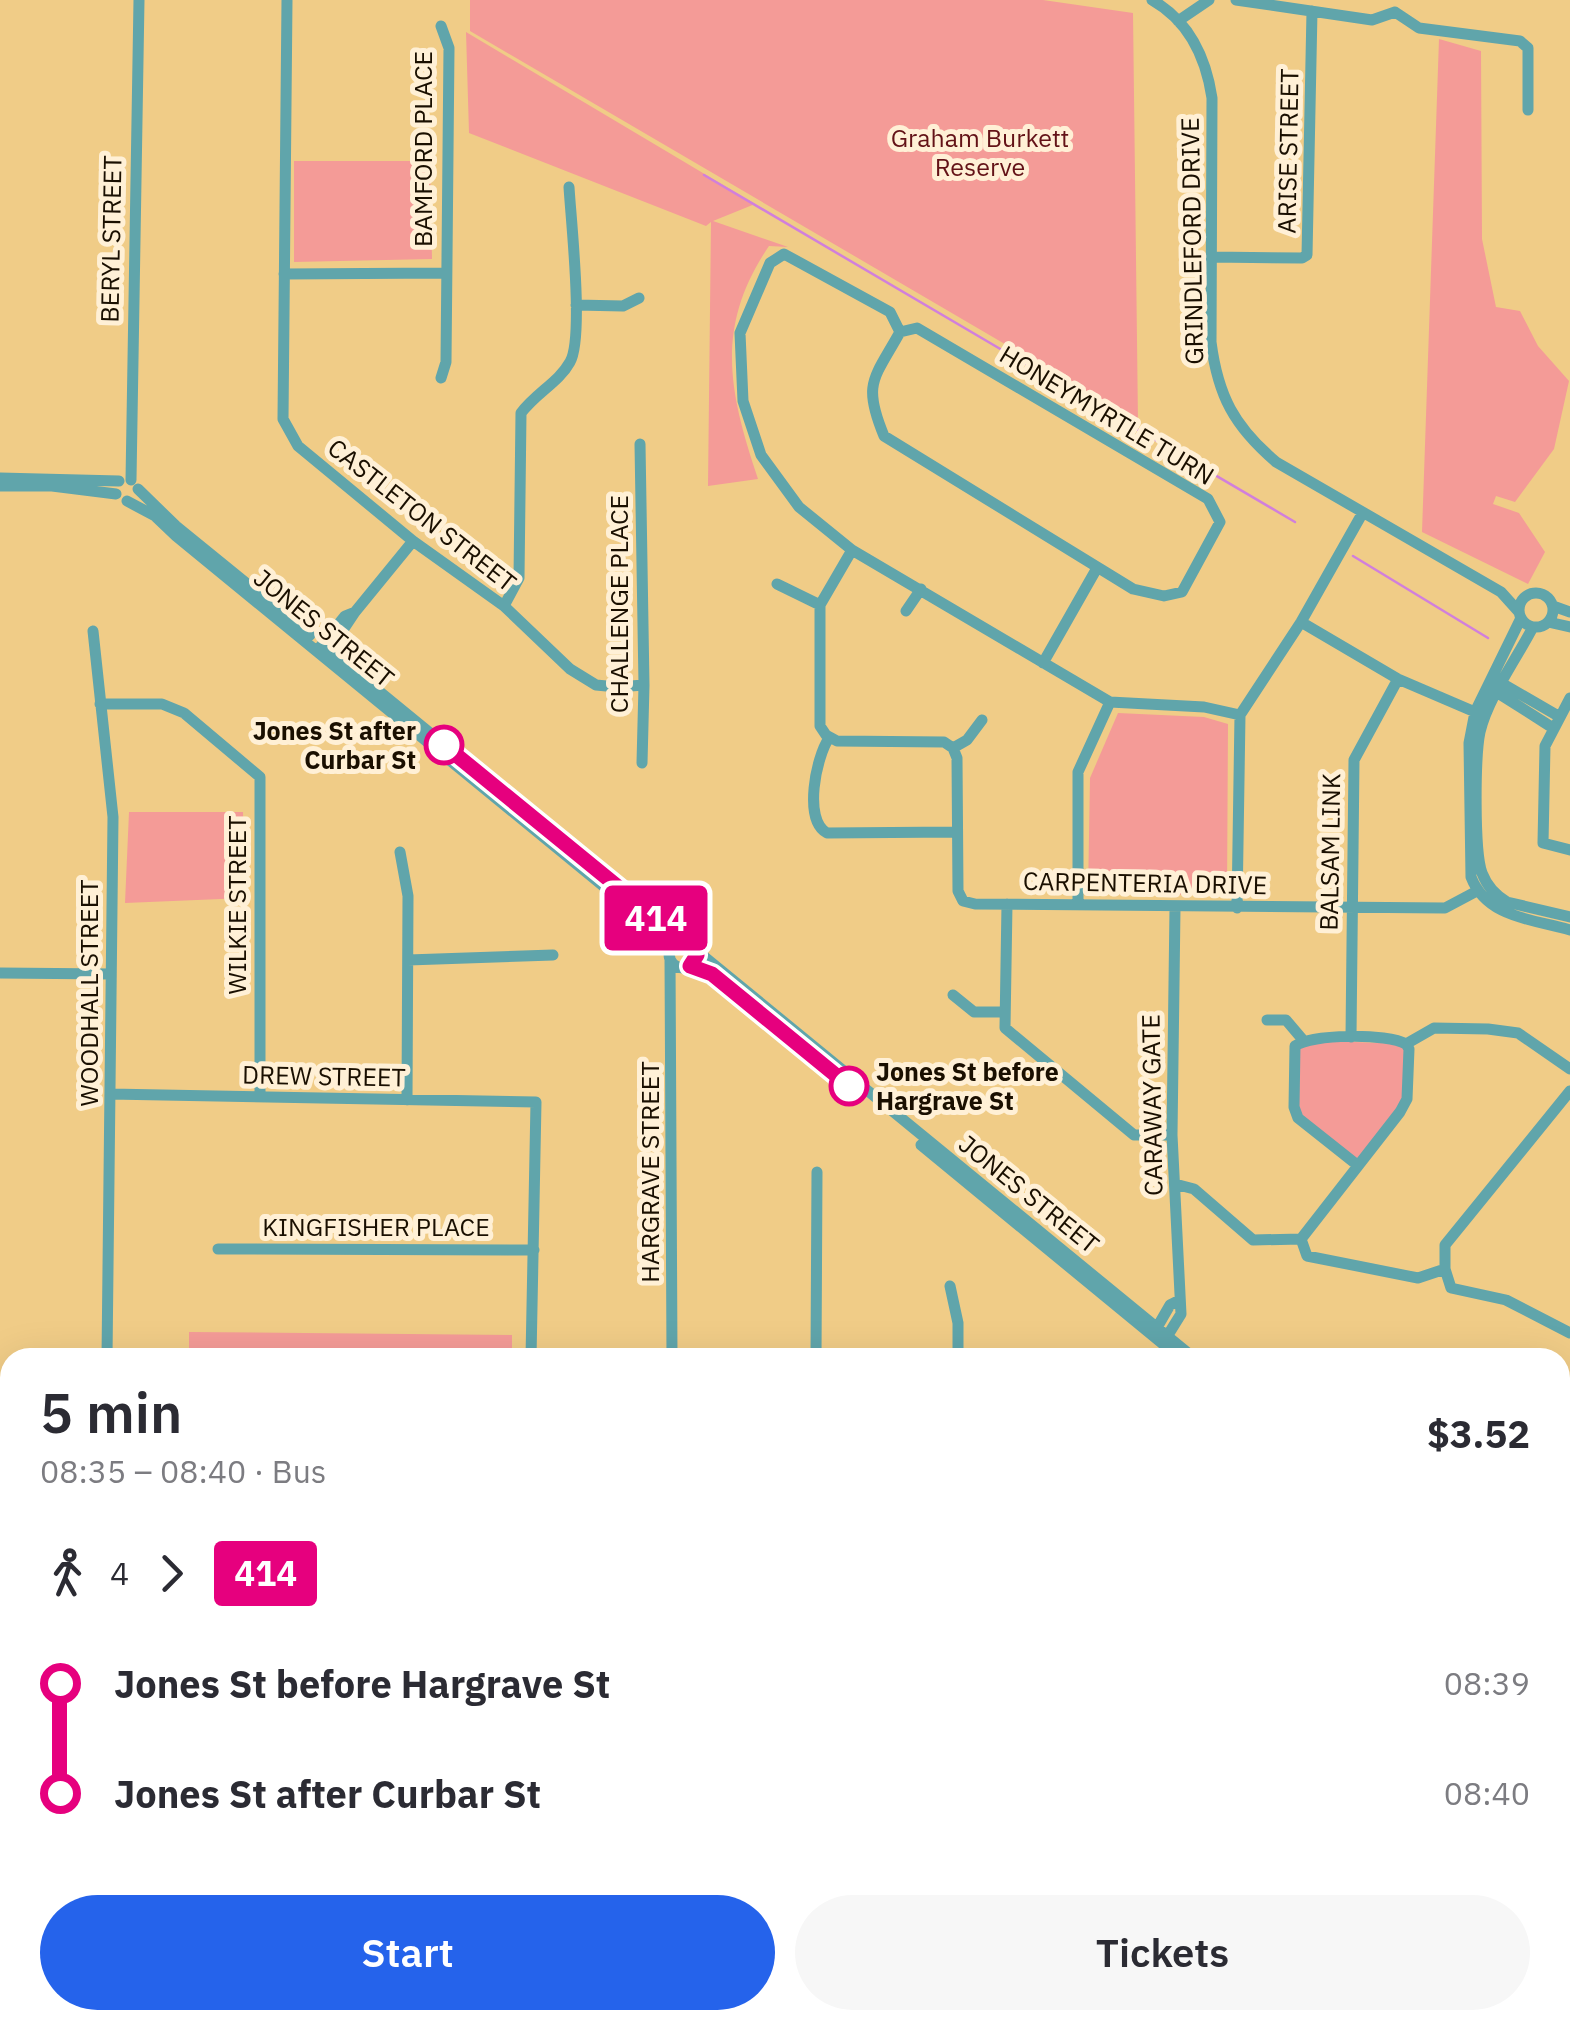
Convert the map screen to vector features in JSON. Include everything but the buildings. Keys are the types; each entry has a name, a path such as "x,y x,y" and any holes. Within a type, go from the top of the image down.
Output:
{"street":[{"name":"BERYL STREET","path":"126,489 139,0"},
{"name":"CASTLETON STREET","path":"287,0 283,420 298,446 413,541 504,606 570,669 596,685 644,685"},
{"name":"GRINDLEFORD DRIVE","path":"1152,0 1178,21 1202,57 1212,98 1211,342 1216,378 1231,413 1251,441 1276,462 1501,592 1534,627"},
{"path":"1178,21 1208,0"},
{"path":"1236,0 1372,20 1396,6 1419,28 1520,41 1528,48 1528,110"},
{"name":"ARISE STREET","path":"1211,257 1307,255 1312,11"},
{"name":"BAMFORD PLACE","path":"441,26 449,48 446,362 441,378"},
{"path":"504,606 518,578 521,413 572,359 576,305 568,188"},
{"path":"900,332 890,312 784,254 770,263 740,334 743,401 761,456 799,507 852,550 1110,702 1204,707 1240,714"},
{"name":"BAMFORD PLACE","path":"284,274 445,273"},
{"path":"576,305 622,306 639,298"},
{"name":"HONEYMYRTLE TURN","path":"917,328 1208,499 1220,522 1182,592 1164,596 1133,589 1097,568 884,436 872,406 872,384 900,332 917,328"},
{"name":"CHALLENGE PLACE","path":"640,444 642,763"},
{"path":"0,478 126,489"},
{"path":"0,486 126,489"},
{"name":"JONES STREET","path":"126,489 645,909 673,950 678,966 712,974 1179,1348"},
{"path":"1237,908 1240,714 1301,622 1362,514"},
{"path":"323,651 413,541"},
{"path":"852,550 820,605 820,726 829,738 836,742 944,742 954,748 967,740 982,720"},
{"path":"1043,663 1097,568"},
{"path":"777,584 820,605"},
{"path":"906,611 920,589"},
{"name":"GRINDLEFORD DRIVE","path":"1501,592 1543,594 1552,606 1570,612"},
{"path":"1527,595 1520,602 1520,615 1474,712 1469,744 1471,877 1476,891 1500,912 1570,930"},
{"path":"1548,622 1552,606"},
{"path":"1301,622 1398,679 1474,712"},
{"path":"1570,627 1548,622 1534,627 1480,732 1478,856 1491,890 1507,902 1570,917"},
{"name":"WOODHALL STREET","path":"93,631 112,817 107,1348"},
{"name":"BALSAM LINK","path":"1351,1037 1354,760 1398,679"},
{"path":"1500,689 1557,722"},
{"path":"1570,698 1546,746 1543,843 1570,850"},
{"path":"1078,904 1078,772 1110,702"},
{"name":"WILKIE STREET","path":"100,704 162,704 184,712 260,776 260,1097"},
{"path":"829,738 815,774 819,828 826,832 956,832"},
{"name":"CARPENTERIA DRIVE","path":"954,748 958,758 958,891 963,901 1175,908 1444,908 1476,891"},
{"path":"400,852 408,896 407,1100"},
{"path":"1006,904 1005,1028 1134,1135 1172,1135"},
{"name":"CARAWAY GATE","path":"1160,1336 1182,1314 1172,1135 1175,908"},
{"name":"JONES STREET","path":"673,950 691,942 1171,1348"},
{"name":"HARGRAVE STREET","path":"672,1348 673,950"},
{"path":"672,986 696,959 696,950"},
{"path":"408,960 553,954"},
{"path":"0,973 112,974"},
{"path":"954,995 974,1012 1006,1012"},
{"path":"1266,1020 1289,1022 1304,1040"},
{"path":"1406,1044 1434,1028 1503,1031 1537,1044 1570,1069"},
{"path":"1301,1239 1400,1112 1407,1099 1409,1049 1398,1039 1304,1040 1295,1046 1294,1107 1298,1118 1356,1164"},
{"path":"1570,1092 1444,1245 1444,1270 1451,1288 1506,1300 1570,1334"},
{"name":"DREW STREET","path":"110,1094 536,1102 534,1250"},
{"path":"816,1348 817,1172"},
{"path":"1175,1184 1194,1189 1253,1240 1301,1239"},
{"path":"1301,1239 1307,1256 1418,1278 1444,1270"},
{"name":"KINGFISHER PLACE","path":"218,1249 534,1250"},
{"path":"531,1348 534,1250"},
{"path":"950,1286 958,1323 958,1348"}],"green space":[{"name":"Graham Burkett Reserve","path":"470,0 1043,0 1133,13 1138,422 470,31"},
{"path":"466,32 755,204 713,221 788,247 769,246 740,304 734,332 734,388 758,479 708,486 711,222 706,226 469,133"},
{"path":"1439,39 1481,51 1482,239 1496,307 1520,311 1538,346 1569,381 1554,449 1515,502 1496,496 1493,504 1519,513 1545,552 1528,584 1422,532"},
{"path":"294,161 430,161 432,259 294,262"},
{"path":"1118,713 1204,717 1228,724 1227,895 1088,894 1090,778"},
{"path":"129,812 243,812 245,898 125,903"},
{"path":"1303,1040 1406,1044 1407,1099 1356,1164 1298,1118 1295,1046"},
{"path":"189,1332 512,1335 512,1348 189,1348"}],"waterway":[{"path":"704,175 1295,522"},
{"path":"1353,556 1488,638"}],"bus line":[{"name":"414","path":"444,745 645,909 678,942 691,942 697,955 690,966 712,974 849,1086"}],"place":[{"name":"Jones St after Curbar St","path":"444,745"},
{"name":"Jones St before Hargrave St","path":"849,1086"}]}
